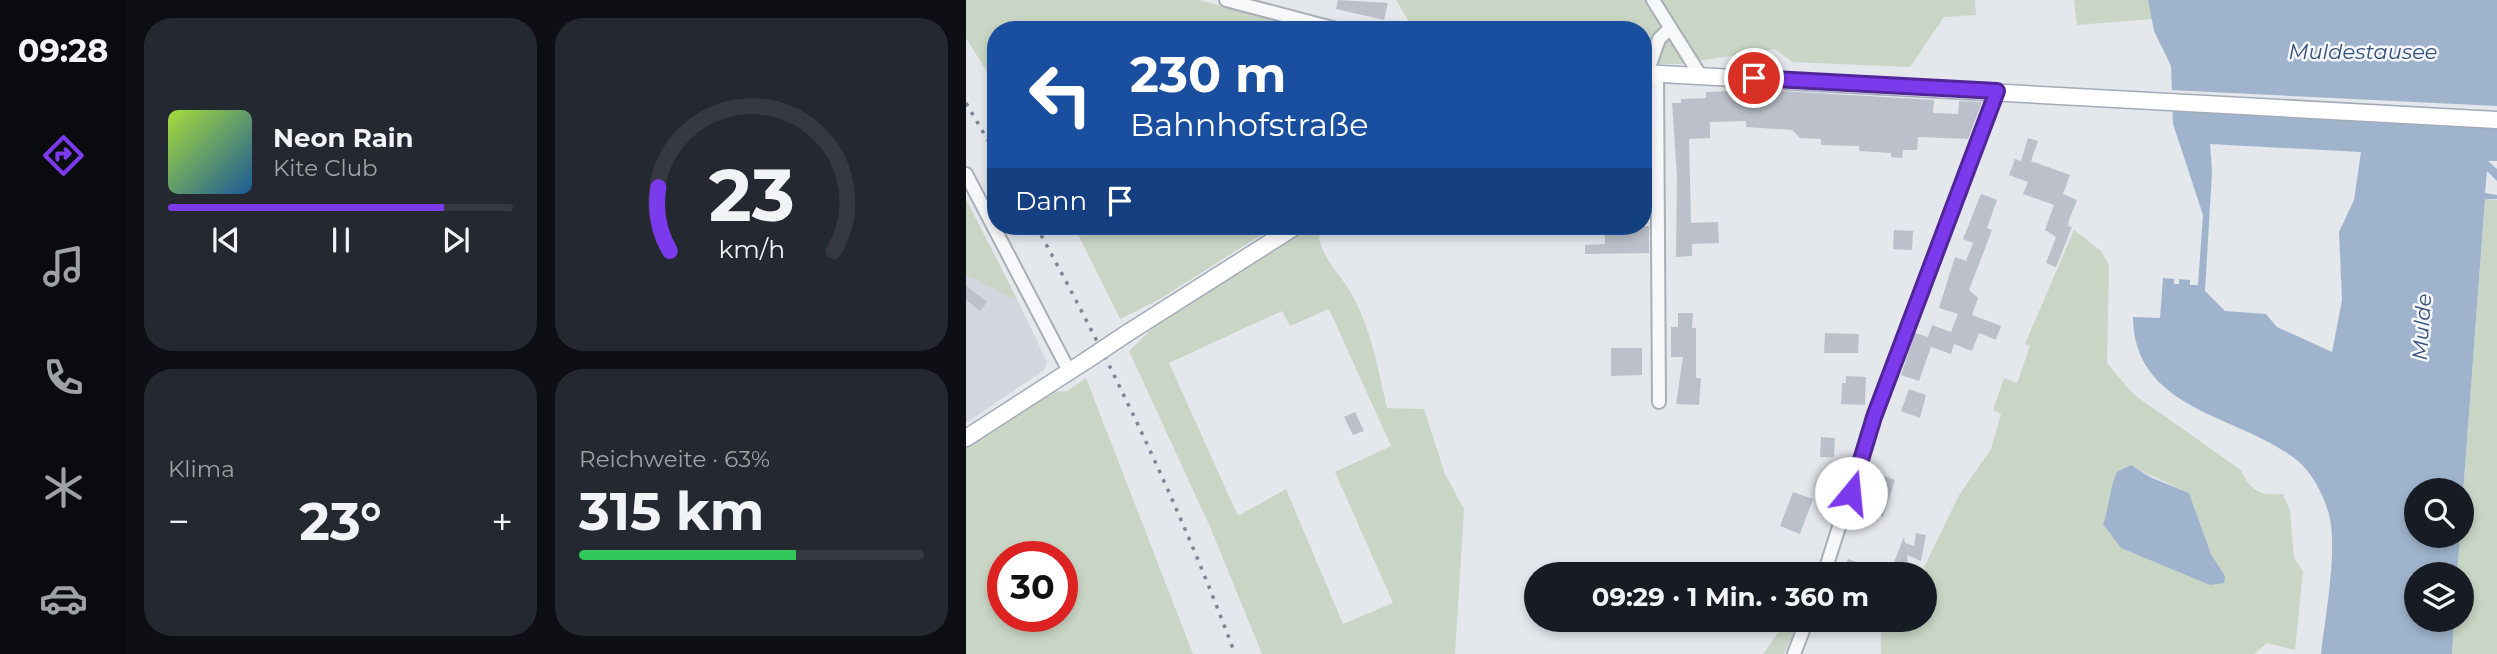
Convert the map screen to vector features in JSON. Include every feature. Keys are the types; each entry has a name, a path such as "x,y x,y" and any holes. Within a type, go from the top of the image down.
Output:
{"main road":[{"path":"1652,73 2497,120"},
{"path":"966,438 1282,235"}],"street":[{"path":"1226,0 1306,21"},
{"path":"1653,0 1700,75"},
{"path":"1652,63 1659,39 1670,29"},
{"path":"1828,562 1874,417 1997,91"},
{"path":"1652,172 1659,402"},
{"path":"966,174 987,214"},
{"path":"998,235 1069,371"},
{"path":"1794,654 1802,632"}],"shaded area":[{"path":"966,275 1018,301 1047,362 1044,370 966,423"}],"green space":[{"path":"966,0 1199,0 1275,21 987,21 987,72 966,38"},
{"path":"1396,0 1975,0 1976,15 1944,17 1910,67 1792,62 1775,49 1680,64 1652,64 1652,21 1409,21"},
{"path":"2074,0 2148,0 2153,19 2077,25"},
{"path":"966,199 1018,301 966,275"},
{"path":"2485,199 2497,200 2497,654 2452,654 2453,632 2474,632 2474,562 2458,562 2459,548 2474,548 2474,478 2464,478"},
{"path":"2074,230 2101,251 2109,265 2107,363 2133,394 2241,470 2248,483 2257,491 2283,494 2290,510 2294,558 2303,571 2295,650 2267,643 2254,654 1881,654 1882,632 1937,632 1937,562 1927,562 1959,495 1991,449 2001,414 1993,410 2004,378 2017,383 2030,346 2025,344","holes":["2131,466 2189,493 2211,554 2225,576 2103,524 2112,499"]},
{"path":"1078,235 1261,235 1160,299 1120,319"},
{"path":"1294,235 1319,235 1322,248 1351,293 1364,320 1387,408 1424,409 1445,474 1464,509 1455,654 1262,654 1211,529 1129,351 1160,321","holes":["1329,309 1391,446 1335,472 1393,603 1343,624 1286,489 1238,516 1169,363 1282,311 1290,326"]},
{"path":"1086,378 1193,654 966,654 966,447 1053,392 1067,391"},
{"path":"1779,632 1794,632 1784,654 1763,654"}],"water":[{"path":"2148,0 2497,0 2497,111 2490,111 2488,128 2497,129 2497,161 2488,161 2497,169 2497,181 2487,171 2485,193 2497,195 2497,199 2485,199 2464,478 2404,478 2404,548 2459,548 2458,562 2404,562 2404,632 2453,632 2452,654 2321,654 2332,542 2328,511 2316,484 2298,461 2274,445 2194,407 2170,392 2151,373 2138,349 2133,317 2160,318 2163,278 2174,279 2174,284 2179,284 2179,279 2190,280 2190,285 2198,285 2203,215 2173,124 2171,66 2154,31","holes":["2366,104 2364,121 2207,112","2210,144 2361,152 2354,200 2339,232 2342,300 2332,352 2277,327 2266,314 2225,311 2205,291 2212,172"]},
{"path":"2131,465 2150,477 2189,493 2211,554 2225,576 2224,583 2210,585 2121,548 2103,524 2117,472"}],"pier":[{"path":"2170,90 2497,106 2497,115 2171,96"}],"building":[{"path":"1338,0 1388,3 1384,20 1336,9"},
{"path":"1733,88 1934,100 1933,113 1958,114 1959,101 1982,102 1968,139 1918,137 1917,150 1903,150 1902,158 1891,157 1891,153 1859,151 1859,146 1821,145 1821,139 1800,138 1792,130 1746,127 1746,121 1710,122 1710,138 1689,139 1691,223 1718,222 1719,243 1692,244 1692,256 1676,257 1677,176 1672,103 1681,103 1681,99 1706,98 1706,92 1732,91"},
{"path":"2028,138 2038,141 2031,161 2070,175 2063,194 2077,200 2069,220 2068,226 2072,227 2056,267 2046,263 2056,237 2045,230 2054,205 2023,194 2028,182 2009,175 2015,159 2021,161"},
{"path":"1981,194 1997,200 1987,228 1992,230 1969,290 1978,298 1972,315 2001,326 1996,340 1979,333 1972,351 1954,344 1951,354 1931,347 1919,381 1901,375 1915,333 1928,337 1932,325 1951,332 1958,314 1939,308 1955,257 1966,261 1973,243 1963,239"},
{"path":"1894,230 1913,231 1912,250 1893,249"},
{"path":"1605,235 1649,235 1649,253 1585,254 1585,245 1605,244"},
{"path":"966,286 987,302 980,311 966,300"},
{"path":"1678,313 1693,313 1692,328 1696,328 1696,378 1701,378 1699,405 1676,404 1683,357 1671,357 1671,327 1678,327"},
{"path":"1825,333 1859,334 1858,353 1824,353"},
{"path":"1611,348 1642,348 1642,375 1611,376"},
{"path":"1846,376 1866,377 1865,405 1841,404 1842,383 1846,383"},
{"path":"1909,389 1926,395 1920,418 1901,411"},
{"path":"1355,412 1364,431 1353,435 1344,417"},
{"path":"1821,437 1835,438 1834,457 1820,457"},
{"path":"1879,474 1895,480 1883,517 1867,511"},
{"path":"1793,492 1813,499 1800,534 1780,526"},
{"path":"1916,533 1926,535 1921,561 1907,555 1908,562 1894,562 1904,537 1905,543 1914,546"}],"railway":[{"path":"966,103 987,139"},
{"path":"1041,235 1143,436 1191,544 1235,654"}],"route":[{"path":"1754,78 1997,91 1874,417 1851,493"}],"water label":[{"name":"Muldestausee","path":"2363,52"},
{"name":"Mulde","path":"2422,327"}]}
